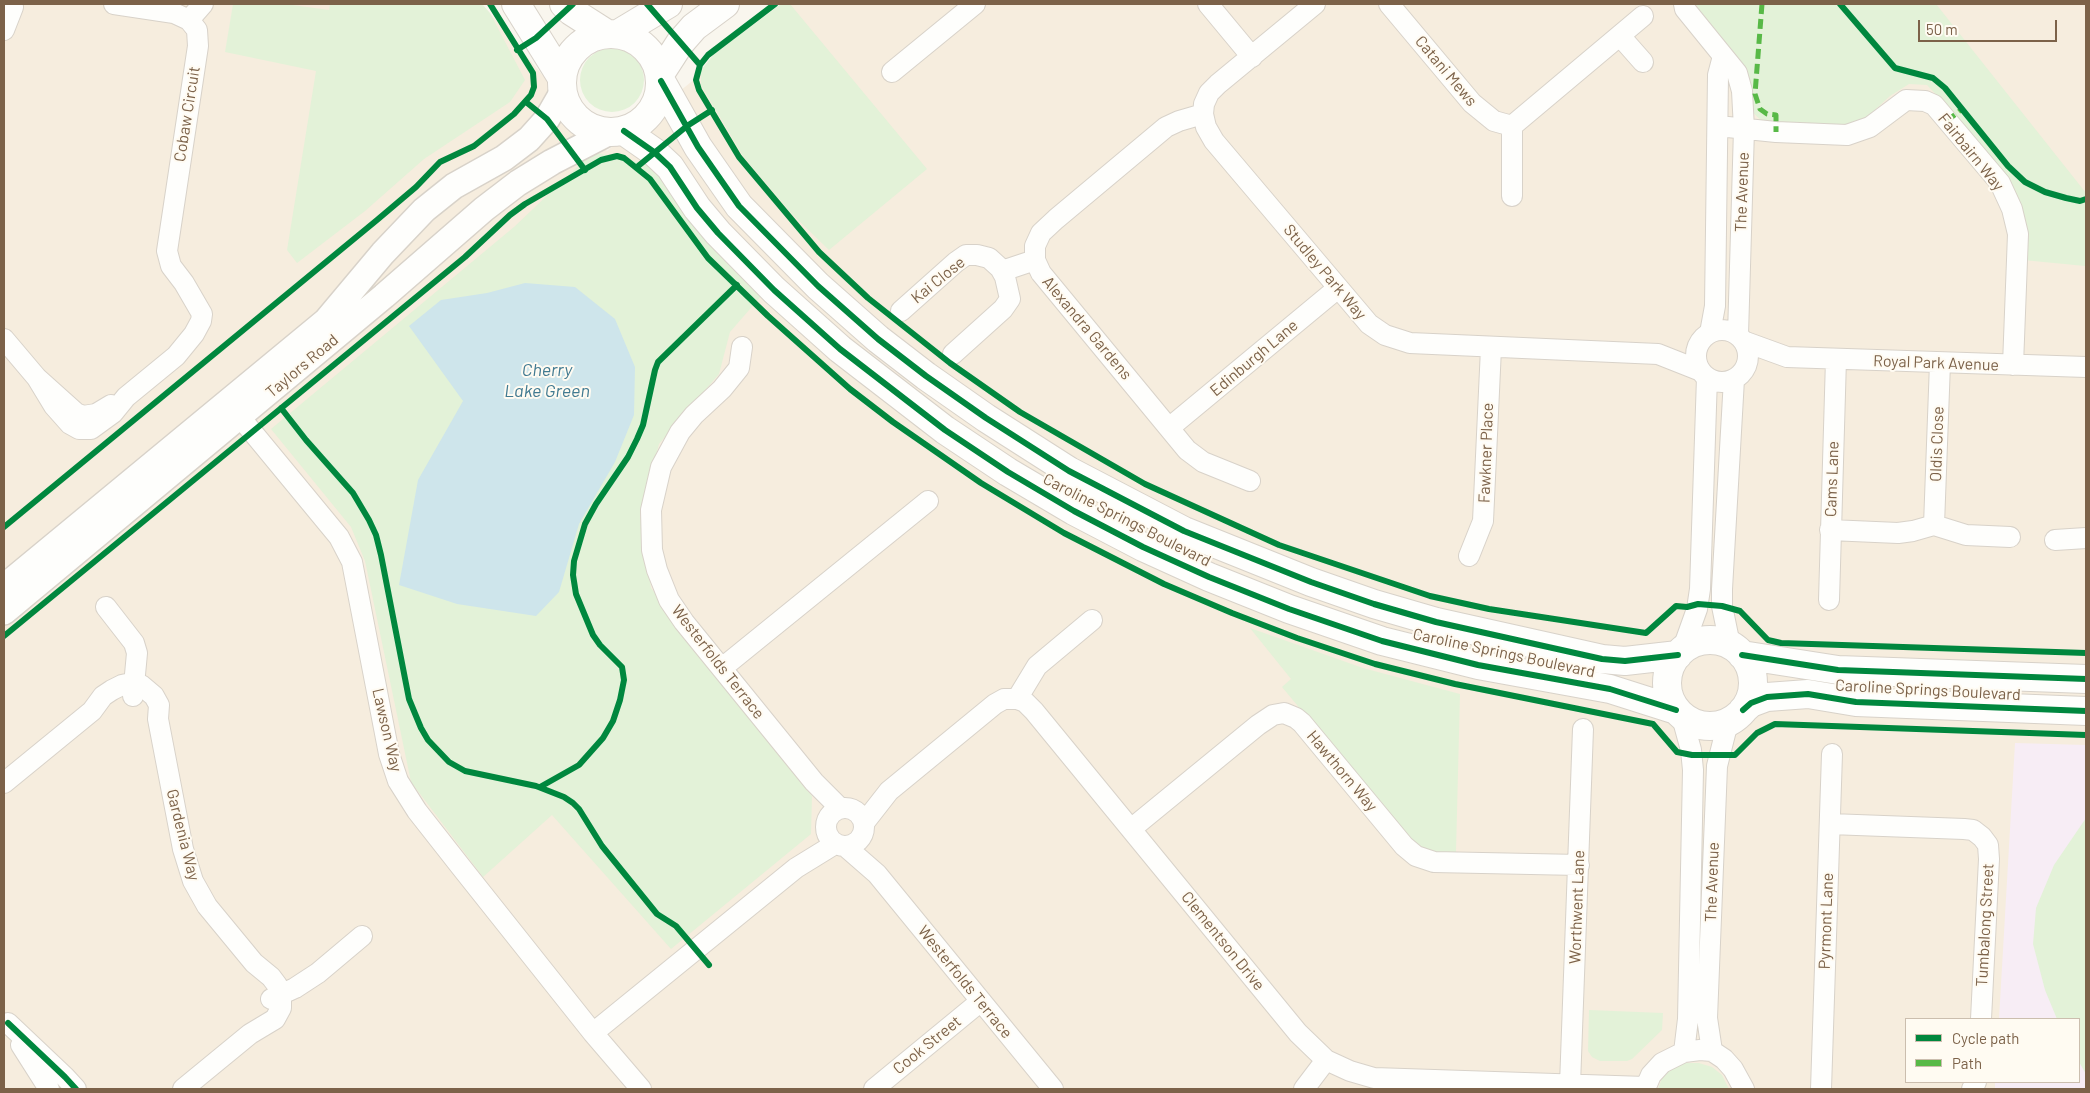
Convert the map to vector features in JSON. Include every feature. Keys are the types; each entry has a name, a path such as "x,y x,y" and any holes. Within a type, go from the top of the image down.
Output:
{"main road":[{"path":"516,4 562,85 568,108 578,120 592,129 616,132 639,124 651,112 658,97 660,77 680,43 694,26 725,4"},
{"path":"564,4 571,11 612,34 630,37 650,52 660,77"},
{"path":"562,85 565,64 582,43 594,37 612,34 668,4"},
{"name":"Caroline Springs Boulevard","path":"660,77 698,147 739,206 818,286 878,339 926,376 986,418 1069,471 1184,531 1293,575 1374,604 1436,622 1602,659 1625,661 1680,653"},
{"name":"Caroline Springs Boulevard","path":"616,132 654,152 670,167 697,208 718,233 774,290 840,349 944,430 1008,472 1074,511 1143,547 1209,577 1289,609 1382,641 1478,666 1610,689 1679,713"},
{"path":"1705,641 1718,641 1736,650 1748,665 1752,676 1749,700 1740,713 1724,724 1709,726 1695,724 1679,713 1670,700 1667,676 1671,665 1680,653 1693,644 1705,641"},
{"name":"Caroline Springs Boulevard","path":"1736,650 1838,670 2086,679"},
{"name":"Caroline Springs Boulevard","path":"1740,713 1751,703 1767,697 1808,694 1856,702 2086,711"}],"street":[{"path":"114,4 174,14 189,20 203,4"},
{"path":"892,72 975,4"},
{"path":"1208,4 1252,57"},
{"path":"1203,114 1204,104 1209,93 1315,4"},
{"name":"Catani Mews","path":"1389,4 1476,108 1494,121 1512,126"},
{"name":"The Avenue","path":"1684,4 1685,9 1737,73 1742,91 1744,129 1741,338"},
{"path":"4,30 12,6"},
{"path":"1512,196 1512,126 1644,16"},
{"name":"Cobaw Circuit","path":"4,339 37,378 69,409 83,416 96,414 126,397 176,356 199,326 202,314 184,282 171,266 167,250 198,46 197,30 189,20"},
{"path":"1620,36 1643,62"},
{"name":"The Avenue","path":"1706,336 1715,306 1718,75 1722,56"},
{"name":"Taylors Road","path":"4,586 321,326 340,307 383,253 424,210 454,186 504,158 529,139 547,119 562,85"},
{"name":"Fairbairn Way","path":"1718,126 1847,135 1870,127 1906,100 1925,100 1934,105 2000,183 2012,208 2018,234 2013,365"},
{"name":"Alexandra Gardens","path":"1203,114 1166,127 1054,220 1041,233 1035,246 1035,260 1041,273 1187,450 1203,462 1250,481"},
{"name":"Studley Park Way","path":"1203,114 1206,127 1214,141 1369,324 1385,335 1410,343 1658,354 1704,374"},
{"name":"Taylors Road","path":"4,612 384,296 484,208 518,183 552,162 616,132"},
{"name":"Kai Close","path":"901,311 966,255 989,258 1002,271"},
{"path":"953,354 1003,310 1010,299 1009,290 1002,271 1035,260"},
{"name":"Edinburgh Lane","path":"1170,428 1338,288"},
{"path":"1680,653 1697,609 1700,589 1704,374 1696,355 1706,336 1724,330 1741,338 1748,356 1739,375 1722,589 1722,606 1736,650"},
{"name":"Studley Park Way","path":"1658,354 1706,336"},
{"name":"Royal Park Avenue","path":"1741,338 1787,357 2086,368"},
{"name":"Westerfolds Terrace","path":"742,347 739,368 722,389 694,415 680,432 667,453 655,487 651,510 651,534 657,570 669,600 684,622 814,782 877,874 1053,1089"},
{"name":"Fawkner Place","path":"1469,556 1483,520 1491,348"},
{"name":"Royal Park Avenue","path":"1739,375 1787,357"},
{"name":"Cams Lane","path":"1829,600 1836,359"},
{"name":"Oldis Close","path":"1934,525 1940,363"},
{"path":"1704,374 1720,382 1739,375"},
{"name":"Lawson Way","path":"240,417 339,537 352,562 390,754 398,781 417,811 593,1033 641,1089"},
{"path":"722,668 928,501"},
{"path":"1830,530 1898,533 1934,525 1966,535 2010,537"},
{"path":"2055,540 2086,538"},
{"path":"4,784 92,711 103,696 122,685 134,690 137,654 134,643 106,608"},
{"path":"593,1033 995,704 1004,699 1017,699 1037,666 1092,620"},
{"name":"Gardenia Way","path":"134,690 148,689 159,705 158,719 183,849 193,881 207,906 254,963 277,985 276,997"},
{"name":"Clementson Drive","path":"1017,699 1025,702 1034,711 1298,1033 1326,1060 1350,1071 1374,1078 1427,1084 1570,1085 1645,1088"},
{"name":"Hawthorn Way","path":"1131,829 1258,725 1273,715 1284,713 1302,723 1404,846 1416,856 1434,862 1579,865"},
{"name":"The Avenue","path":"1679,713 1691,750 1693,770 1688,1023 1684,1052"},
{"name":"The Avenue","path":"1712,1051 1707,1018 1717,766 1726,730 1740,713"},
{"name":"Worthwent Lane","path":"1570,1085 1583,729"},
{"name":"Pyrmont Lane","path":"1821,1089 1832,754"},
{"name":"Tumbalong Street","path":"1830,824 1974,830 1985,841 1988,845 1989,860 1981,1018"},
{"path":"183,1089 250,1034 275,1019 281,1008 276,997 295,988 318,973 362,936"},
{"name":"Cook Street","path":"874,1089 981,1001"},
{"path":"6,1021 49,1089"},
{"path":"6,1021 65,1076 76,1089"},
{"path":"1645,1088 1651,1075 1662,1062 1684,1052 1700,1050 1712,1051 1724,1059 1733,1069 1744,1089"},
{"path":"1304,1089 1326,1060"}],"shaded area":[{"path":"4,4 482,4 607,151 786,4 2086,4 2086,1089 4,1089"},
{"path":"2015,743 2086,745 2086,1089 1995,1089 1995,1083 2080,1083 2080,1018 1999,1018"}],"green space":[{"path":"233,4 285,4 329,10 330,4 482,4 490,13 525,80 510,102 424,159 365,211 297,263 287,250 316,71 225,52"},
{"path":"781,4 790,4 927,169 829,250 792,214 743,156 701,85 701,70 714,54"},
{"path":"1696,4 1936,4 2086,193 2086,268 2085,266 2023,260 2024,227 1949,108 1927,85 1909,84 1890,96 1865,119 1847,126 1763,122 1749,109"},
{"path":"612,48 630,54 638,62 644,80 638,98 630,106 612,112 594,106 586,98 580,80 586,62 594,54"},
{"path":"593,152 651,165 692,222 763,294 730,332 719,374 659,444 640,515 651,588 812,796 811,834 671,949 552,815 483,877 411,782 365,561 351,527 271,429 514,227"},
{"path":"1250,628 1363,668 1460,694 1456,852 1437,852 1425,849 1406,836 1282,687 1291,679"},
{"path":"2086,818 2086,1074 2080,1064 2080,1018 2057,1018 2045,990 2033,944 2036,908 2054,865"},
{"path":"1589,1010 1663,1013 1662,1030 1632,1059 1627,1061 1600,1061 1592,1057 1588,1051"},
{"path":"1684,1063 1699,1063 1712,1067 1722,1075 1729,1089 1658,1089 1662,1078 1673,1067"}],"water":[{"name":"Cherry Lake Green","path":"525,283 575,287 615,319 635,367 634,415 615,462 579,524 559,592 536,616 457,604 399,585 418,480 463,401 409,326 441,300 487,293"}],"marked path":[{"path":"1762,4 1755,94 1760,109 1767,114 1776,115 1776,132"},
{"path":"1947,121 1962,109"}],"cycle path":[{"path":"4,527 377,220 416,187 440,162 474,146 514,114 531,95 534,87 533,73 490,4"},
{"path":"517,50 536,38 573,4"},
{"path":"647,4 700,65 708,55 775,4"},
{"path":"1840,4 1895,68 1933,78 1945,88 2008,166 2025,182 2045,192 2066,198 2080,201 2086,199"},
{"path":"700,65 696,80 699,90 739,157 819,252 868,298 950,363 1020,412 1145,484 1279,545 1430,596 1489,609 1646,633 1676,606 1687,607 1698,604 1722,606 1740,611 1768,640 1781,643 2086,653"},
{"path":"661,81 698,147 739,206 818,286 878,339 926,376 986,418 1069,471 1184,531 1311,582 1374,604 1436,622 1602,659 1625,661 1678,655"},
{"path":"526,102 547,119 585,170"},
{"path":"637,167 687,126 712,110"},
{"path":"624,131 654,152 670,167 697,208 718,233 774,290 840,349 945,430 1008,472 1074,511 1143,547 1209,577 1289,609 1382,641 1478,665 1610,689 1676,710"},
{"path":"4,636 465,257 510,215 525,204 601,160 617,156 624,158 650,179 708,258 768,316 850,389 893,422 981,483 1064,533 1164,584 1232,613 1297,638 1375,664 1455,684 1653,724 1677,752 1692,755 1735,755 1757,733 1775,724 2086,735"},
{"path":"540,787 579,765 603,738 613,721 624,680 622,667 600,645 593,635 576,594 573,575 574,561 585,524 596,504 628,457 637,439 643,425 658,362 737,285"},
{"path":"281,408 306,440 353,493 376,535 409,699 428,740 449,762 465,771 536,786 564,797 573,803 579,809 602,846 657,914 676,926 709,965"},
{"path":"1742,655 1838,670 2086,679"},
{"path":"1743,710 1751,703 1767,697 1808,694 1856,702 2086,711"},
{"path":"8,1023 76,1089"}]}
